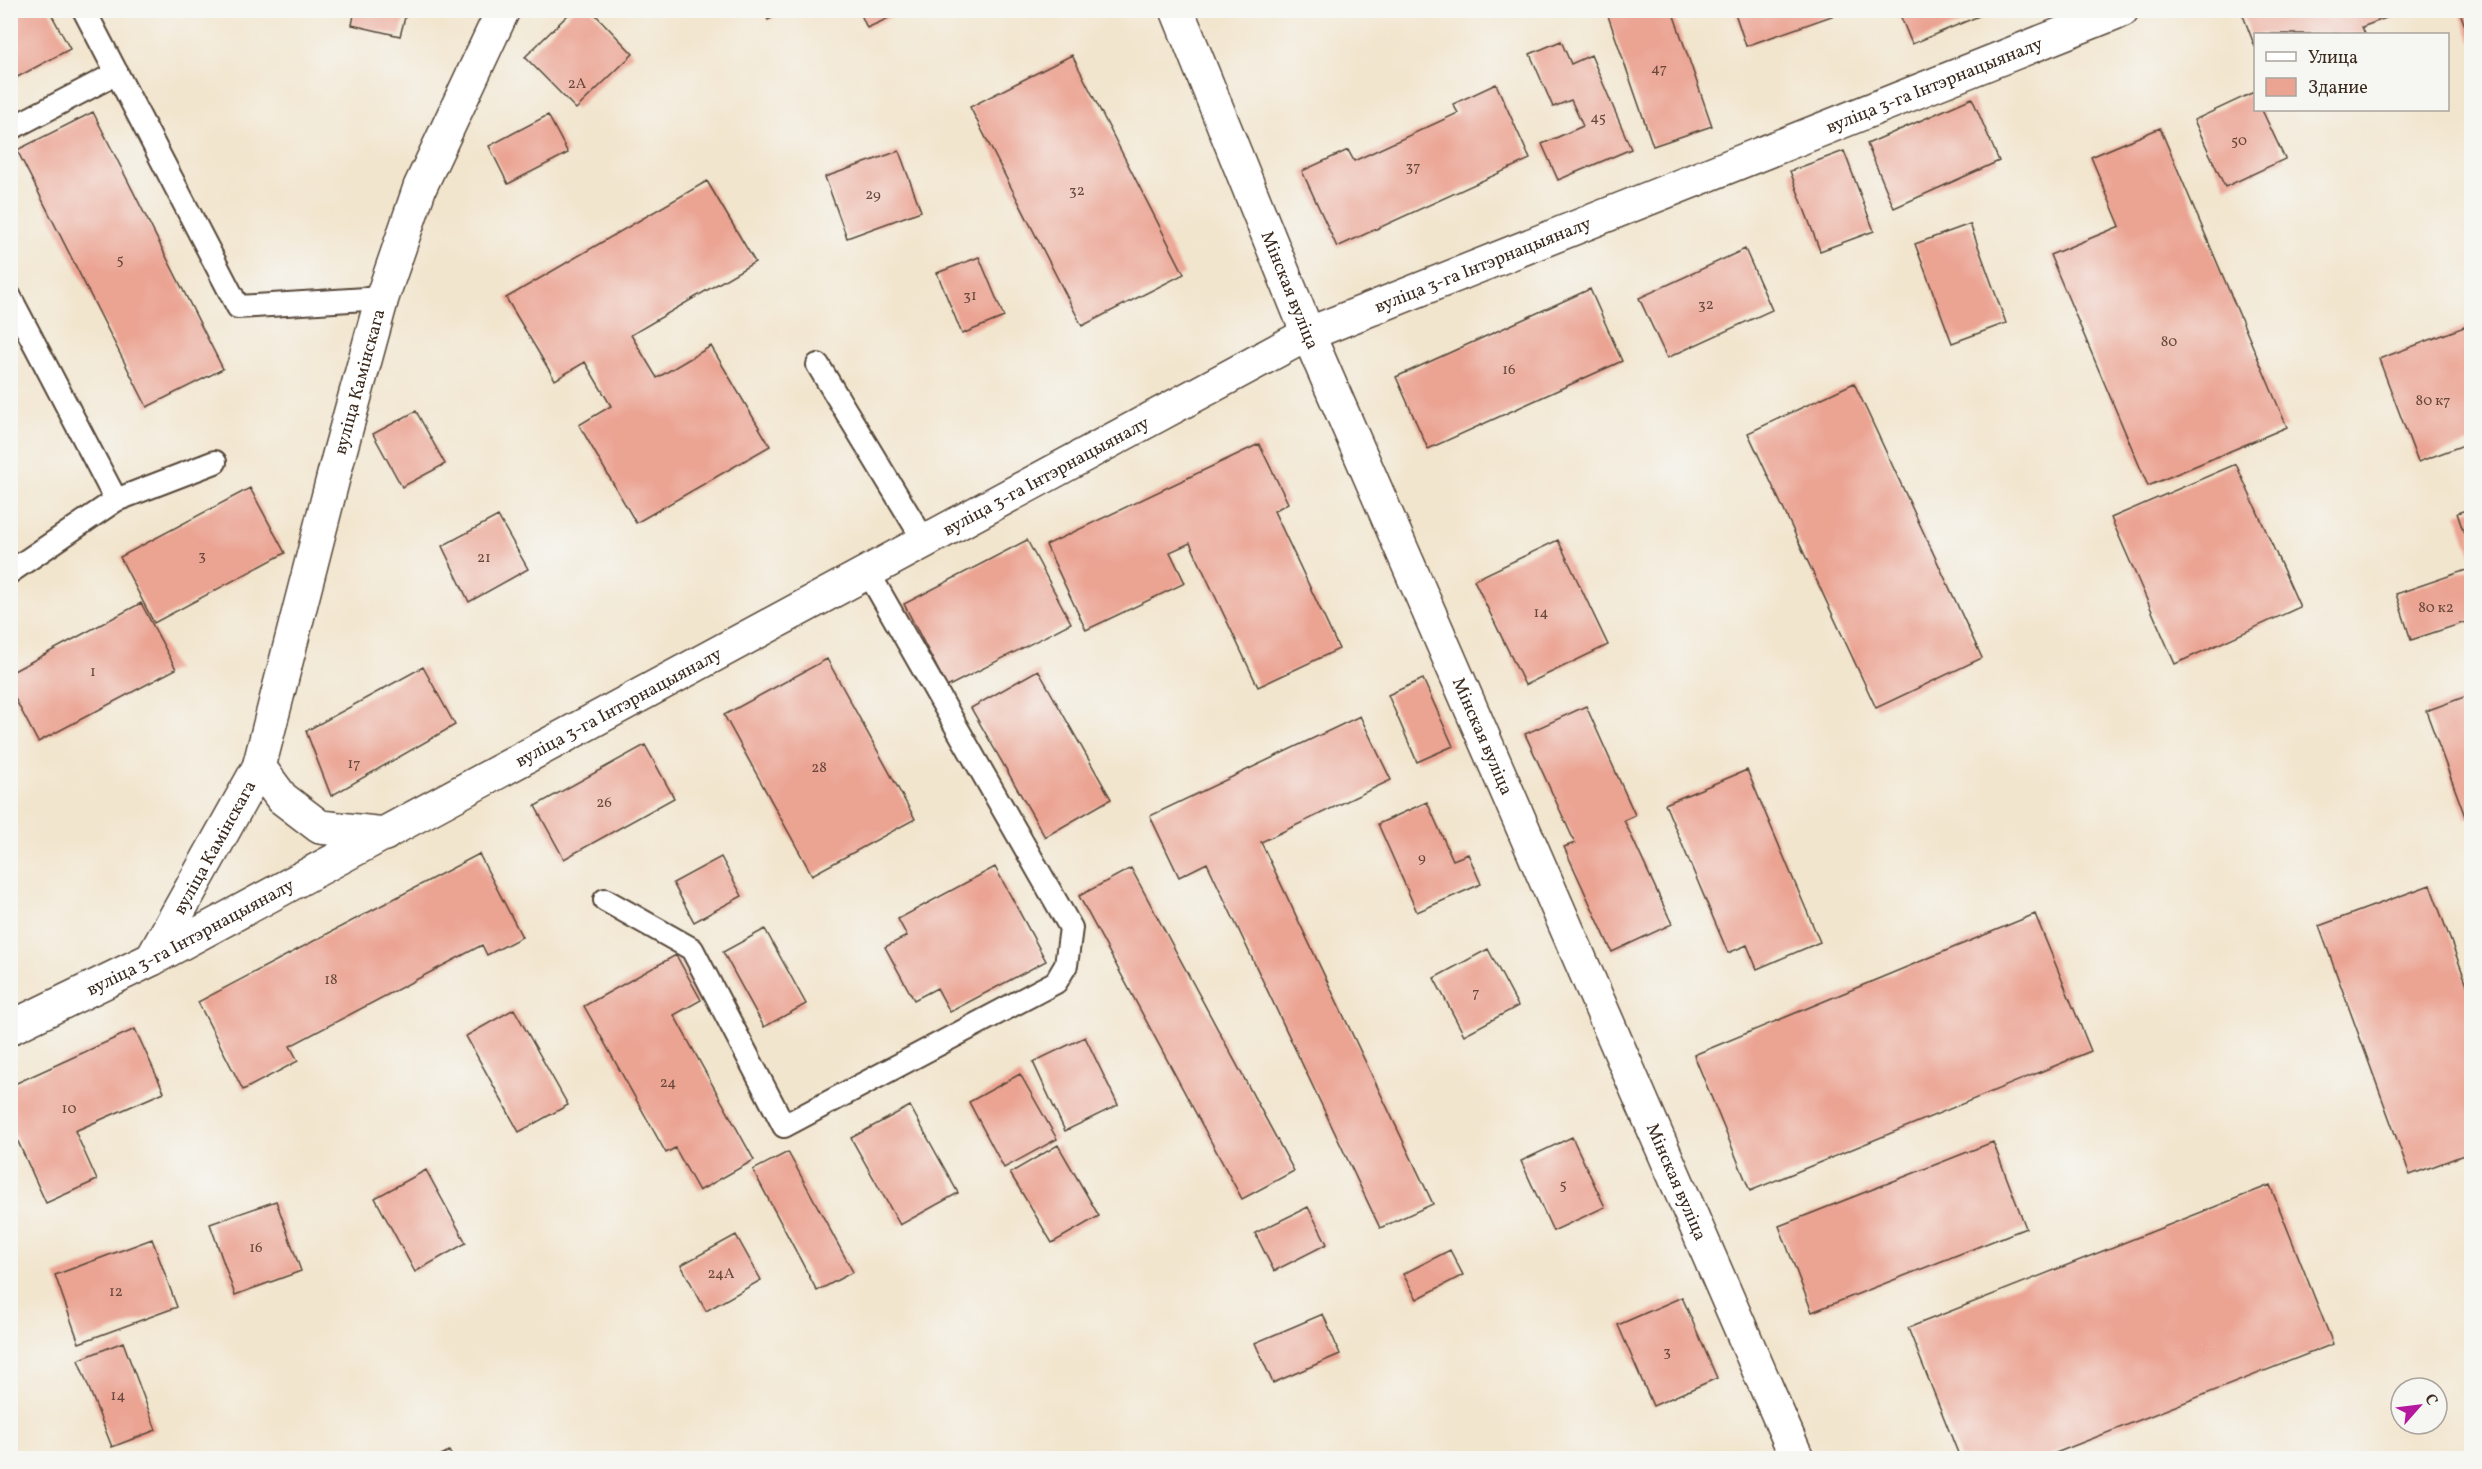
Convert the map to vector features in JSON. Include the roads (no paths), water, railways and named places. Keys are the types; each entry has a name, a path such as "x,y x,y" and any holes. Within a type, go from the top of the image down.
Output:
{"main road":[{"name":"вуліца Камінскага","path":"152,959 260,767 339,455 382,298 420,187 503,10"},
{"name":"Мінская вуліца","path":"1177,10 1308,334 1797,1458"},
{"name":"вуліца 3-га Інтэрнацыяналу","path":"10,1028 152,959 1308,334 2104,14"},
{"name":"вуліца Камінскага","path":"260,767 282,798 320,827 385,834"}],"lane":[{"path":"84,10 238,307 382,298"},
{"path":"10,129 117,73"},
{"path":"10,297 116,501"},
{"path":"818,365 924,542"},
{"path":"10,572 116,501 215,462"},
{"path":"605,900 692,949 784,1126 1056,982 1066,965 1071,928 868,572"}]}
